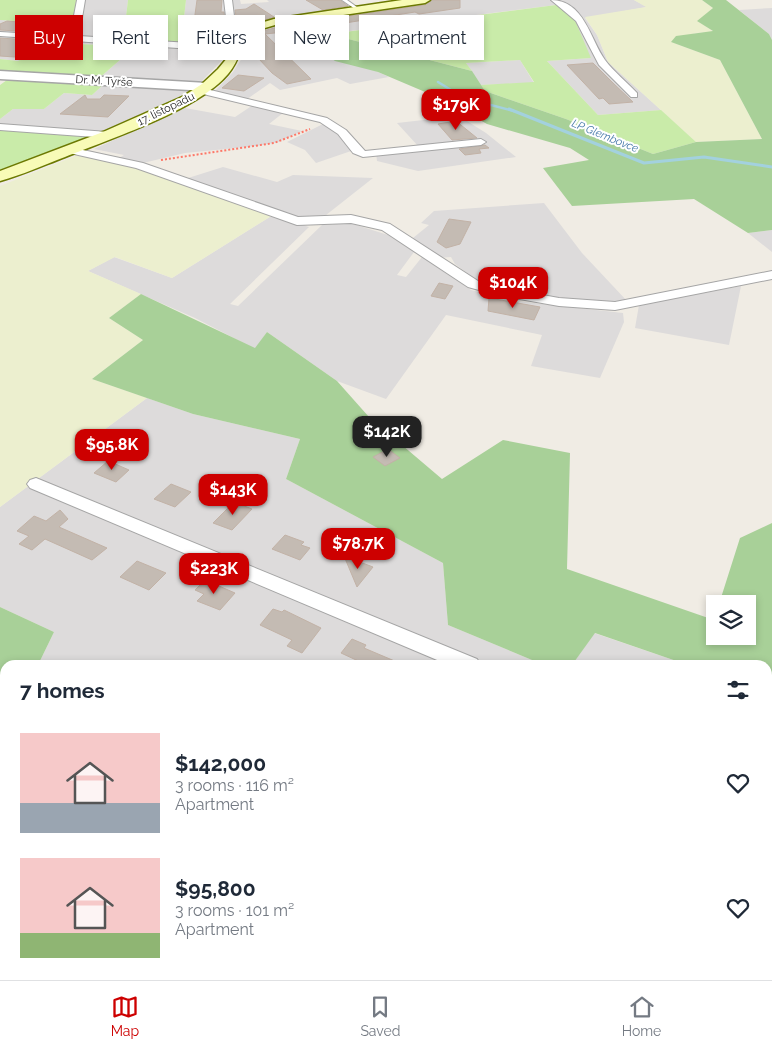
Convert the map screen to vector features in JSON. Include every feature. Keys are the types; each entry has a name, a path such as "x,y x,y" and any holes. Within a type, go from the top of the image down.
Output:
{"main road":[{"path":"265,24 424,0"},
{"name":"17. listopadu","path":"0,176 108,135 157,114 204,89 223,72 230,60"}],"street":[{"path":"78,15 81,0"},
{"path":"228,0 230,15"},
{"path":"555,0 578,16 587,28 600,59 634,95"},
{"path":"0,34 15,35"},
{"path":"83,40 178,45"},
{"name":"Dr. M. Tyrše","path":"0,75 204,89"},
{"path":"204,89 323,120 342,132 357,151 363,154 480,142"},
{"path":"0,127 108,135"},
{"path":"69,150 140,165 297,221 352,219 386,227 473,284 497,291 559,302 615,306 772,275"},
{"path":"36,484 458,660"}],"lane":[{"path":"344,0 358,10"}],"path":[{"path":"140,165 186,154 249,149 284,142 323,120"}],"shaded area":[{"path":"76,0 128,0 126,15 93,15 93,45 83,44 83,15 74,15"},
{"path":"186,0 240,0 241,4 269,2 267,0 321,0 337,9 299,15 275,15 275,19 265,21 265,15 184,15"},
{"path":"444,0 634,0 647,7 585,18 597,35 608,62 661,110 598,115 547,61 591,58 556,5 477,15 359,15 359,30 349,31 349,15 345,15"},
{"path":"772,8 772,40 769,34 739,10"},
{"path":"0,20 15,21 15,60 21,60 19,61 0,59"},
{"path":"275,26 275,60 349,59 389,77 350,84 337,78 280,90 270,83 243,102 211,95 233,72 241,60 265,60 265,27"},
{"path":"168,38 178,42 178,60 222,60 199,84 98,79 120,60 168,60"},
{"path":"520,60 534,83 481,85 466,63"},
{"path":"103,85 194,89 179,99 91,136 0,127 0,119 13,109 44,109 64,93 92,95"},
{"path":"253,105 283,113 269,124 302,131 278,142 257,146 185,153 143,163 119,158 124,155 94,149 185,108 235,117"},
{"path":"459,116 486,133 516,157 418,171 377,161 376,152 418,146 397,123"},
{"path":"323,124 335,130 354,150 316,163 305,150 287,142"},
{"path":"223,167 277,182 293,175 373,178 321,219 301,219 185,179"},
{"path":"544,203 582,253 627,301 593,304 549,299 480,283 455,264 451,257 438,258 413,238 429,225 421,223 434,211"},
{"path":"273,215 309,227 230,304 238,306 322,225 350,223 388,235 414,252 397,275 406,277 422,257 471,290 516,301 623,313 624,322 600,378 531,366 542,335 446,315 386,399 337,381 267,332 255,349 195,318 88,271 114,257 172,278"},
{"path":"772,230 772,252 748,233"},
{"path":"741,286 729,345 635,328 639,305"},
{"path":"147,398 193,414 300,439 286,479 443,563 448,625 532,660 40,660 54,632 0,607 0,507"},
{"path":"594,633 673,660 575,660"}],"green space":[{"path":"0,0 76,0 74,15 15,15 15,21 0,20"},
{"path":"128,0 186,0 184,15 178,15 178,44 168,43 168,15 126,15"},
{"path":"634,0 702,0 713,8 698,21 714,32 696,33 671,42 720,60 762,139 696,142 608,62 597,35 585,17 646,7"},
{"path":"702,0 726,0 769,34 772,40 772,230 748,233 694,199 572,206 543,168 589,160 570,148 487,124 444,100 378,72 334,60 349,60 349,39 359,42 359,60 429,60 472,71 485,91 566,119 653,154 696,142 762,139 720,60 671,42 676,36 713,31 697,21 713,8"},
{"path":"556,5 574,18 591,58 547,61 598,115 661,110 696,142 653,154 566,119 485,91 481,85 534,82 520,60 466,63 472,71 429,60 484,60 484,15 478,15"},
{"path":"359,30 359,42 349,39 349,31"},
{"path":"83,44 93,45 93,60 120,60 98,79 0,73 0,59 18,61 83,60"},
{"path":"7,80 103,85 92,95 64,93 44,109 13,109 0,119 0,85"},
{"path":"0,127 91,136 0,170"},
{"path":"78,155 131,166 273,215 172,278 115,257 88,271 141,294 109,318 143,340 92,379 147,398 0,507 0,186"},
{"path":"141,294 255,348 267,332 337,381 369,417 442,479 503,440 570,453 567,569 706,617 706,645 756,645 756,595 722,595 740,538 772,523 772,660 673,660 595,633 576,660 532,660 448,625 443,563 286,479 300,439 193,414 92,379 143,340 109,318"},
{"path":"0,607 54,632 40,660 0,660"}],"building":[{"path":"197,0 222,0 221,12 224,12 224,15 195,15"},
{"path":"306,0 340,0 348,6 323,10"},
{"path":"432,0 460,0 460,8 419,14 415,12 396,15 359,15 359,21 349,22 349,16 425,5"},
{"path":"254,4 274,17 265,20 265,15 236,15 235,10 246,9"},
{"path":"7,21 15,22 15,31 0,30 0,24"},
{"path":"275,28 275,33 265,34 265,31"},
{"path":"265,34 275,44 275,60 292,60 311,79 287,84 272,73 260,60 265,60"},
{"path":"0,38 15,39 15,57 0,56"},
{"path":"593,63 633,102 609,104 603,98 599,99 567,65"},
{"path":"238,75 264,78 244,91 222,88"},
{"path":"85,95 87,99 100,99 104,95 129,96 108,117 60,114"},
{"path":"456,121 477,138 452,140 438,124"},
{"path":"485,145 489,148 479,149 481,153 465,155 459,149"},
{"path":"449,219 471,222 460,244 446,248 437,242"},
{"path":"439,283 453,286 445,299 431,296"},
{"path":"489,298 540,307 534,320 488,311"},
{"path":"388,449 400,458 385,466 373,457"},
{"path":"108,461 129,470 116,482 94,473"},
{"path":"171,484 191,492 175,507 154,499"},
{"path":"234,502 252,509 232,530 213,523"},
{"path":"60,510 68,519 59,527 107,548 92,560 45,539 32,550 19,544 29,536 17,531 34,516 46,521"},
{"path":"285,535 304,542 301,545 310,548 300,560 272,549"},
{"path":"344,556 373,567 357,587"},
{"path":"137,561 166,573 149,590 120,577"},
{"path":"205,580 235,593 220,610 197,601 204,594 195,590"},
{"path":"273,609 282,612 284,610 321,628 302,653 287,646 292,640 260,625"},
{"path":"352,639 366,645 364,648 392,660 356,660 341,653"}],"waterway":[{"name":"LP Glembovce","path":"438,82 464,98 514,111"},
{"name":"LP Glembovce","path":"509,109 514,111"},
{"name":"LP Glembovce","path":"514,111 644,163 704,157 772,167"}]}
